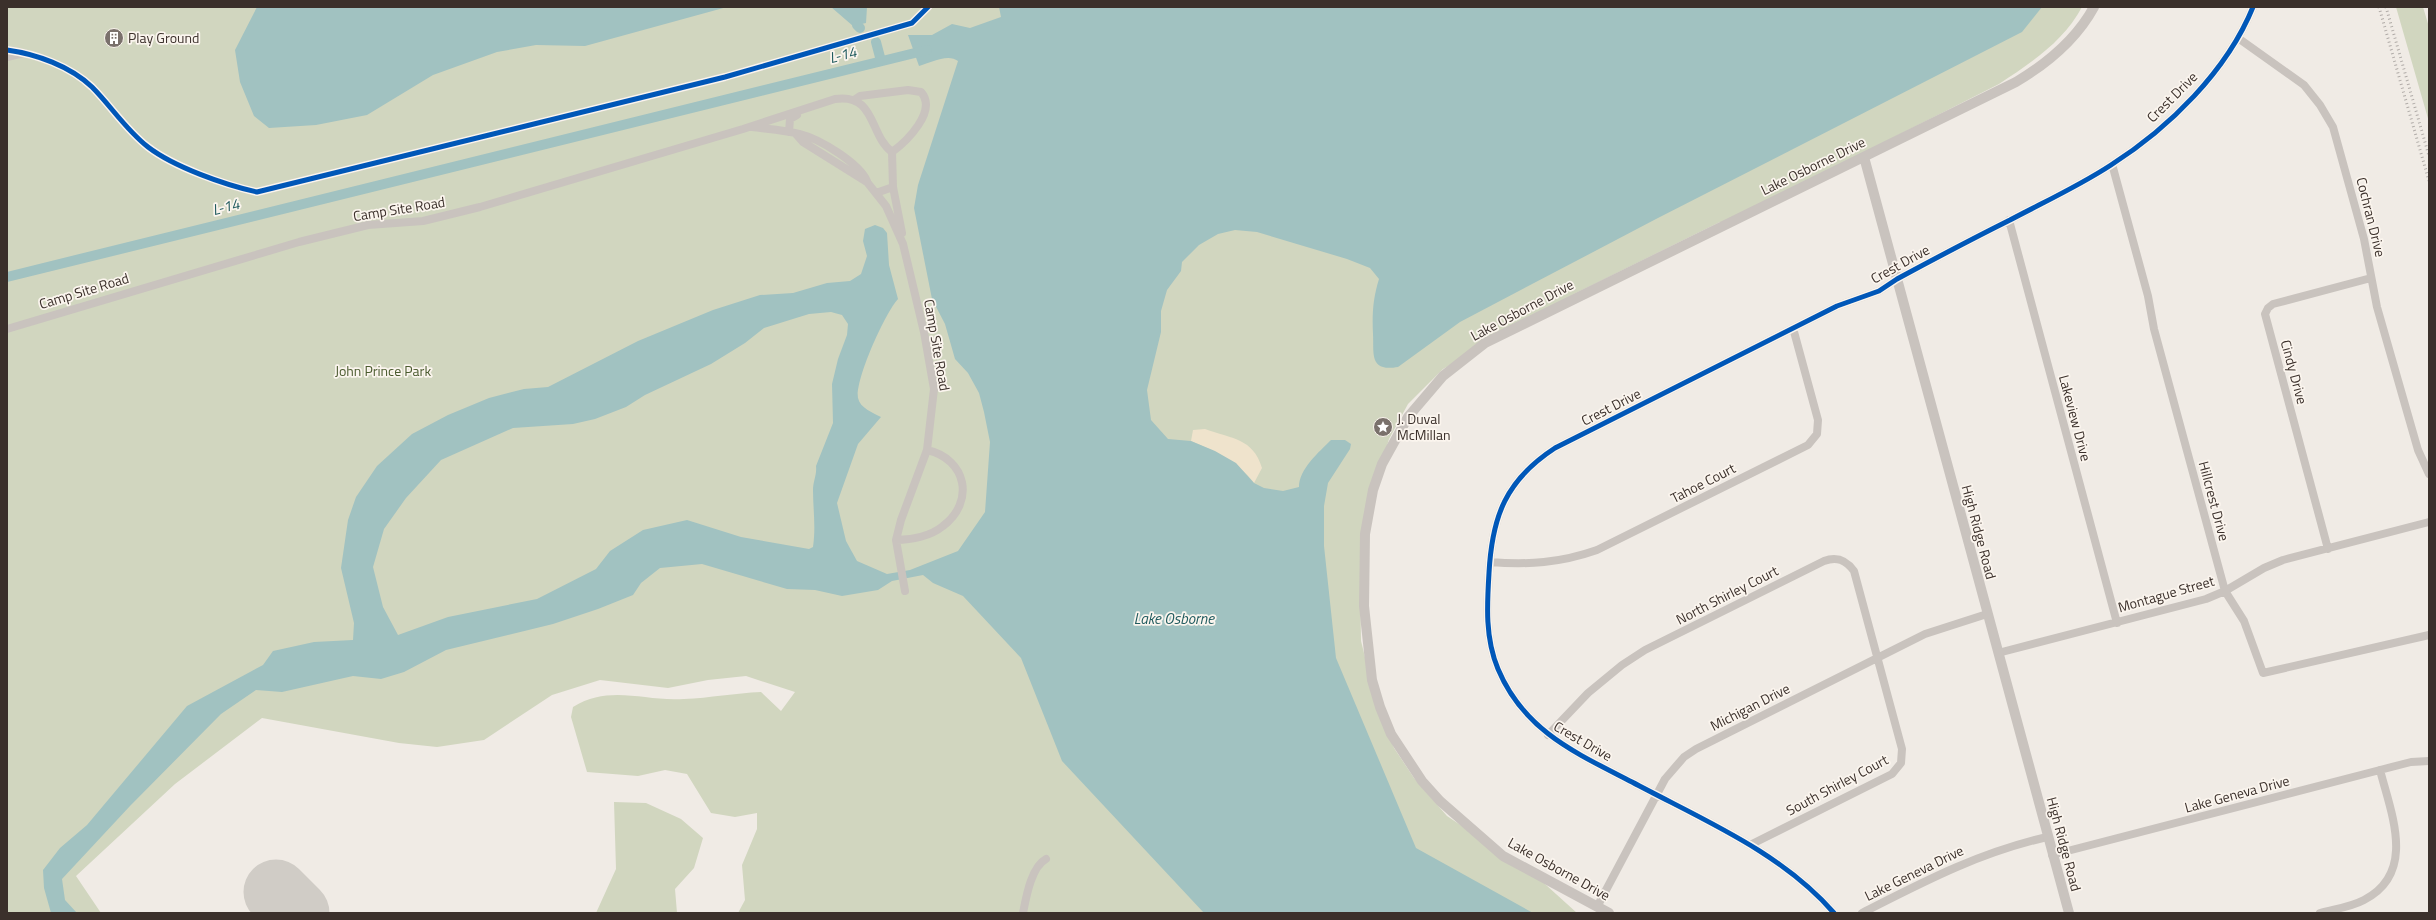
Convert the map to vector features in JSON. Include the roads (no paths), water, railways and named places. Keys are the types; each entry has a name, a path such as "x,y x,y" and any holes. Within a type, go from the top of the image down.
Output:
{"street":[{"path":"7,50 26,52 60,66 91,86 118,118 149,147 184,166 232,186 257,192 725,77 912,23 928,7"},
{"name":"Lake Osborne Drive","path":"1609,913 1503,856 1440,801 1422,781 1392,734 1380,707 1372,680 1364,606 1365,534 1374,490 1382,464 1400,428 1424,395 1448,371 1485,343 2016,82 2039,68 2070,41 2094,7"},
{"path":"2238,38 2253,7"},
{"name":"Crest Drive","path":"1834,913 1787,869 1750,845 1548,735 1518,705 1497,668 1487,627 1490,562 1494,530 1507,496 1528,469 1540,458 1837,306 1879,291 1897,279 2080,184 2112,164 2140,144 2182,108 2218,66 2238,38"},
{"name":"Cochran Drive","path":"2238,38 2291,74 2315,98 2325,112 2338,143 2364,240 2377,306 2418,450 2429,474"},
{"path":"7,57 26,52"},
{"path":"854,100 860,96 903,90 915,90 924,95 924,110 917,128 904,143 892,152"},
{"path":"751,126 805,110 835,99 846,97 854,100 866,110 886,147 892,152 893,187 904,244"},
{"path":"792,133 790,119 804,113 805,110"},
{"name":"Camp Site Road","path":"7,329 299,242 368,225 423,220 480,207 751,126 792,133 809,138 856,165 863,172 867,182 886,206 904,244 934,389 927,450 901,520 896,540 905,591"},
{"name":"High Ridge Road","path":"1864,157 2052,855 2069,913"},
{"name":"Hillcrest Drive","path":"2112,164 2148,296 2154,329 2225,591 2244,621 2263,673 2429,635"},
{"path":"876,193 893,187"},
{"name":"Lakeview Drive","path":"2009,220 2117,623"},
{"name":"Cindy Drive","path":"2328,548 2265,314 2268,308 2273,304 2371,278"},
{"name":"Tahoe Court","path":"1490,562 1544,563 1575,558 1597,550 1808,445 1817,434 1818,420 1793,328"},
{"path":"896,540 924,536 942,528 953,517 960,503 963,481 956,468 947,458 927,450"},
{"name":"Montague Street","path":"1998,653 2193,603 2225,591 2264,568 2328,548 2429,522"},
{"name":"North Shirley Court","path":"1548,735 1601,681 1634,658 1831,558 1845,561 1854,571 1878,657"},
{"name":"Michigan Drive","path":"1597,906 1656,795 1674,768 1696,749 1925,634 1987,614"},
{"name":"South Shirley Court","path":"1750,845 1898,769 1903,756 1902,749 1878,657"},
{"name":"Lake Geneva Drive","path":"2052,855 2412,762 2429,761"},
{"path":"2320,913 2366,899 2383,885 2394,865 2397,851 2397,836 2380,770"},
{"name":"Lake Geneva Drive","path":"1862,913 1962,863 1991,852 2048,837"},
{"path":"1024,913 1034,874 1040,862 1046,859"}],"water":[{"path":"257,7 727,7 585,46 536,45 497,52 433,75 367,115 316,125 269,128 254,116 240,82 235,50"},
{"path":"831,7 867,7 866,23 853,26"},
{"name":"Lake Osborne","path":"999,7 2042,7 2022,32 1656,219 1460,322 1398,367 1382,367 1375,360 1373,348 1373,313 1375,293 1379,279 1370,268 1347,259 1257,232 1235,230 1218,234 1199,245 1182,262 1181,271 1167,290 1161,311 1161,332 1147,390 1151,420 1168,439 1191,441 1215,451 1236,463 1254,483 1264,488 1283,491 1299,487 1302,474 1310,461 1331,440 1345,440 1351,444 1350,449 1328,483 1324,506 1324,546 1336,658 1416,848 1533,913 1204,913 1062,761 1021,658 963,596 933,583 923,575 892,581 878,590 842,596 815,590 787,589 702,564 660,568 641,583 633,595 598,609 553,624 446,650 404,672 381,679 353,676 282,692 256,690 221,714 130,806 62,879 65,900 77,913 51,913 44,888 43,870 60,848 87,825 187,706 263,665 273,651 314,642 353,640 354,623 341,568 348,520 356,497 377,466 412,434 448,415 489,398 524,389 548,387 638,341 713,310 760,295 793,293 827,283 850,281 861,274 867,256 863,241 865,229 875,225 883,228 887,233 889,265 898,299 886,318 872,347 858,389 858,398 861,405 867,410 881,417 858,444 837,503 846,541 857,561 887,574 910,570 958,551 985,512 990,442 979,393 968,373 955,359 945,324 932,299 914,208 918,185 958,61 944,58 919,66 908,35 932,35 952,24 970,28 1001,17","holes":["831,312 842,315 848,324 847,335 838,359 832,384 833,423 816,466 813,490 813,547 809,549 741,537 687,520 643,530 610,551 596,569 537,599 448,617 398,635 383,607 373,567 384,529 406,498 441,460 513,428 573,424 595,419 626,407 645,395 711,364 745,343 764,328 809,314"]}],"waterway":[{"path":"857,25 860,28"},
{"path":"876,42 881,61"},
{"name":"L-14","path":"7,277 927,50"}],"railway":[{"path":"2379,7 2429,181"},
{"path":"2386,7 2429,156"}],"place":[{"name":"Play Ground","path":"114,38"},
{"name":"J. Duval McMillan","path":"1383,427"}],"park label":[{"name":"John Prince Park","path":"383,371"}]}
